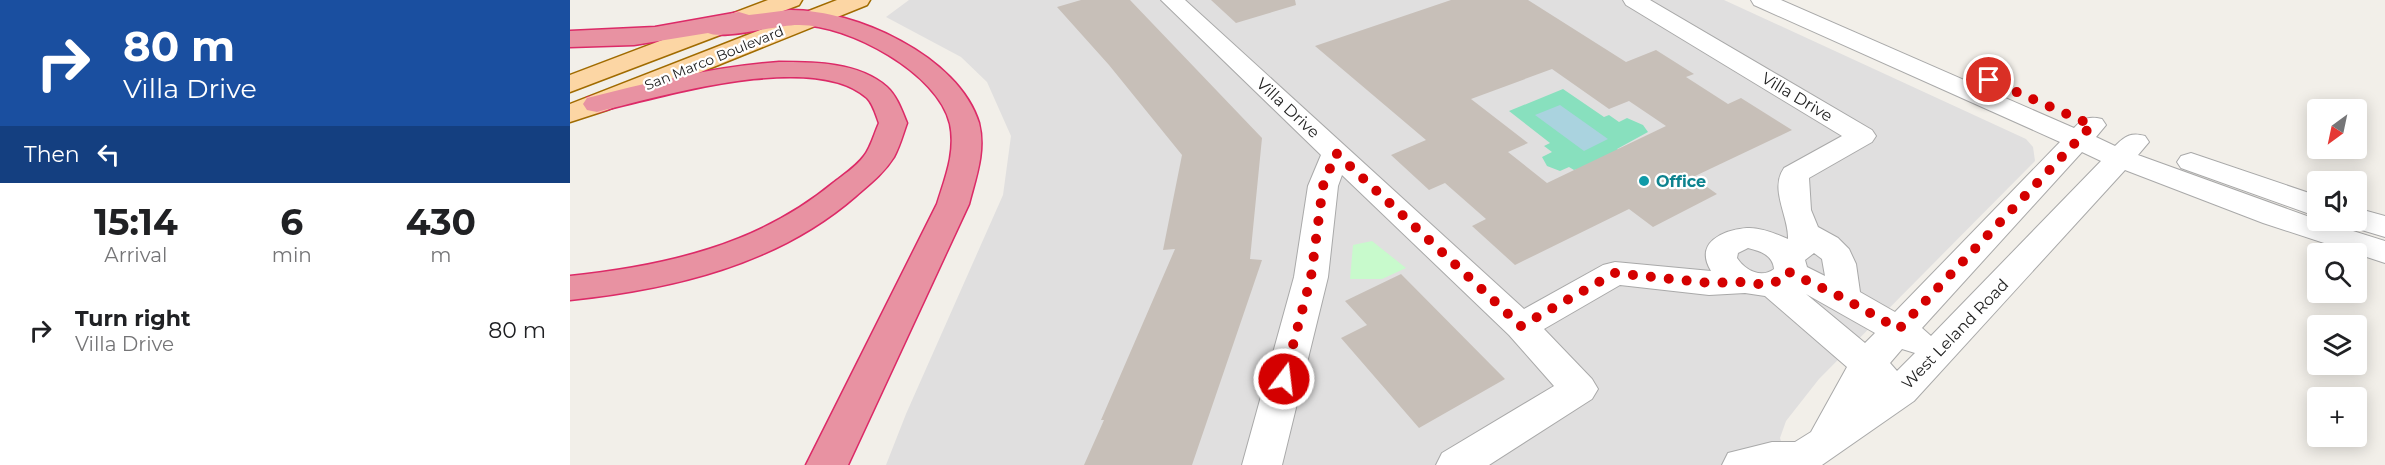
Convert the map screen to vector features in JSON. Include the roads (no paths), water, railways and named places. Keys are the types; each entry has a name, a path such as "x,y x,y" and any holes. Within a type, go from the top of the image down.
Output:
{"highway":[{"path":"570,39 594,40 647,36 747,17"},
{"path":"718,29 767,19 813,18 839,24 909,56 932,72 949,90 962,114 967,141 964,169 952,204 827,465"},
{"path":"570,288 616,284 691,268 773,237 837,199 877,160 893,123 877,92 838,74 812,70 780,69 746,73 667,87 584,108"}],"main road":[{"name":"San Marco Boulevard","path":"570,84 790,0"},
{"name":"San Marco Boulevard","path":"584,108 858,0"}],"street":[{"name":"Villa Drive","path":"1172,0 1521,326 1579,389 1456,465"},
{"name":"Villa Drive","path":"1634,0 1862,136 1794,174 1780,255"},
{"path":"1761,0 2084,132 2274,216 2385,252"},
{"path":"1803,0 2084,132"},
{"path":"1825,443 1866,365 2084,132"},
{"path":"2128,151 2307,204"},
{"name":"West Leland Road","path":"1742,465 1772,459 1802,458 1901,391 2128,151"},
{"path":"1262,465 1311,277 1323,186 1336,153"},
{"path":"2367,221 2385,227"},
{"path":"1780,255 1843,298 1899,329 1936,354"},
{"path":"1521,326 1615,273 1709,283 1780,255"},
{"path":"1780,255 1866,365 1901,391"}],"water":[{"path":"1560,105 1608,139 1584,151 1535,115"}],"place":[{"name":"Office","path":"1644,181"}]}
